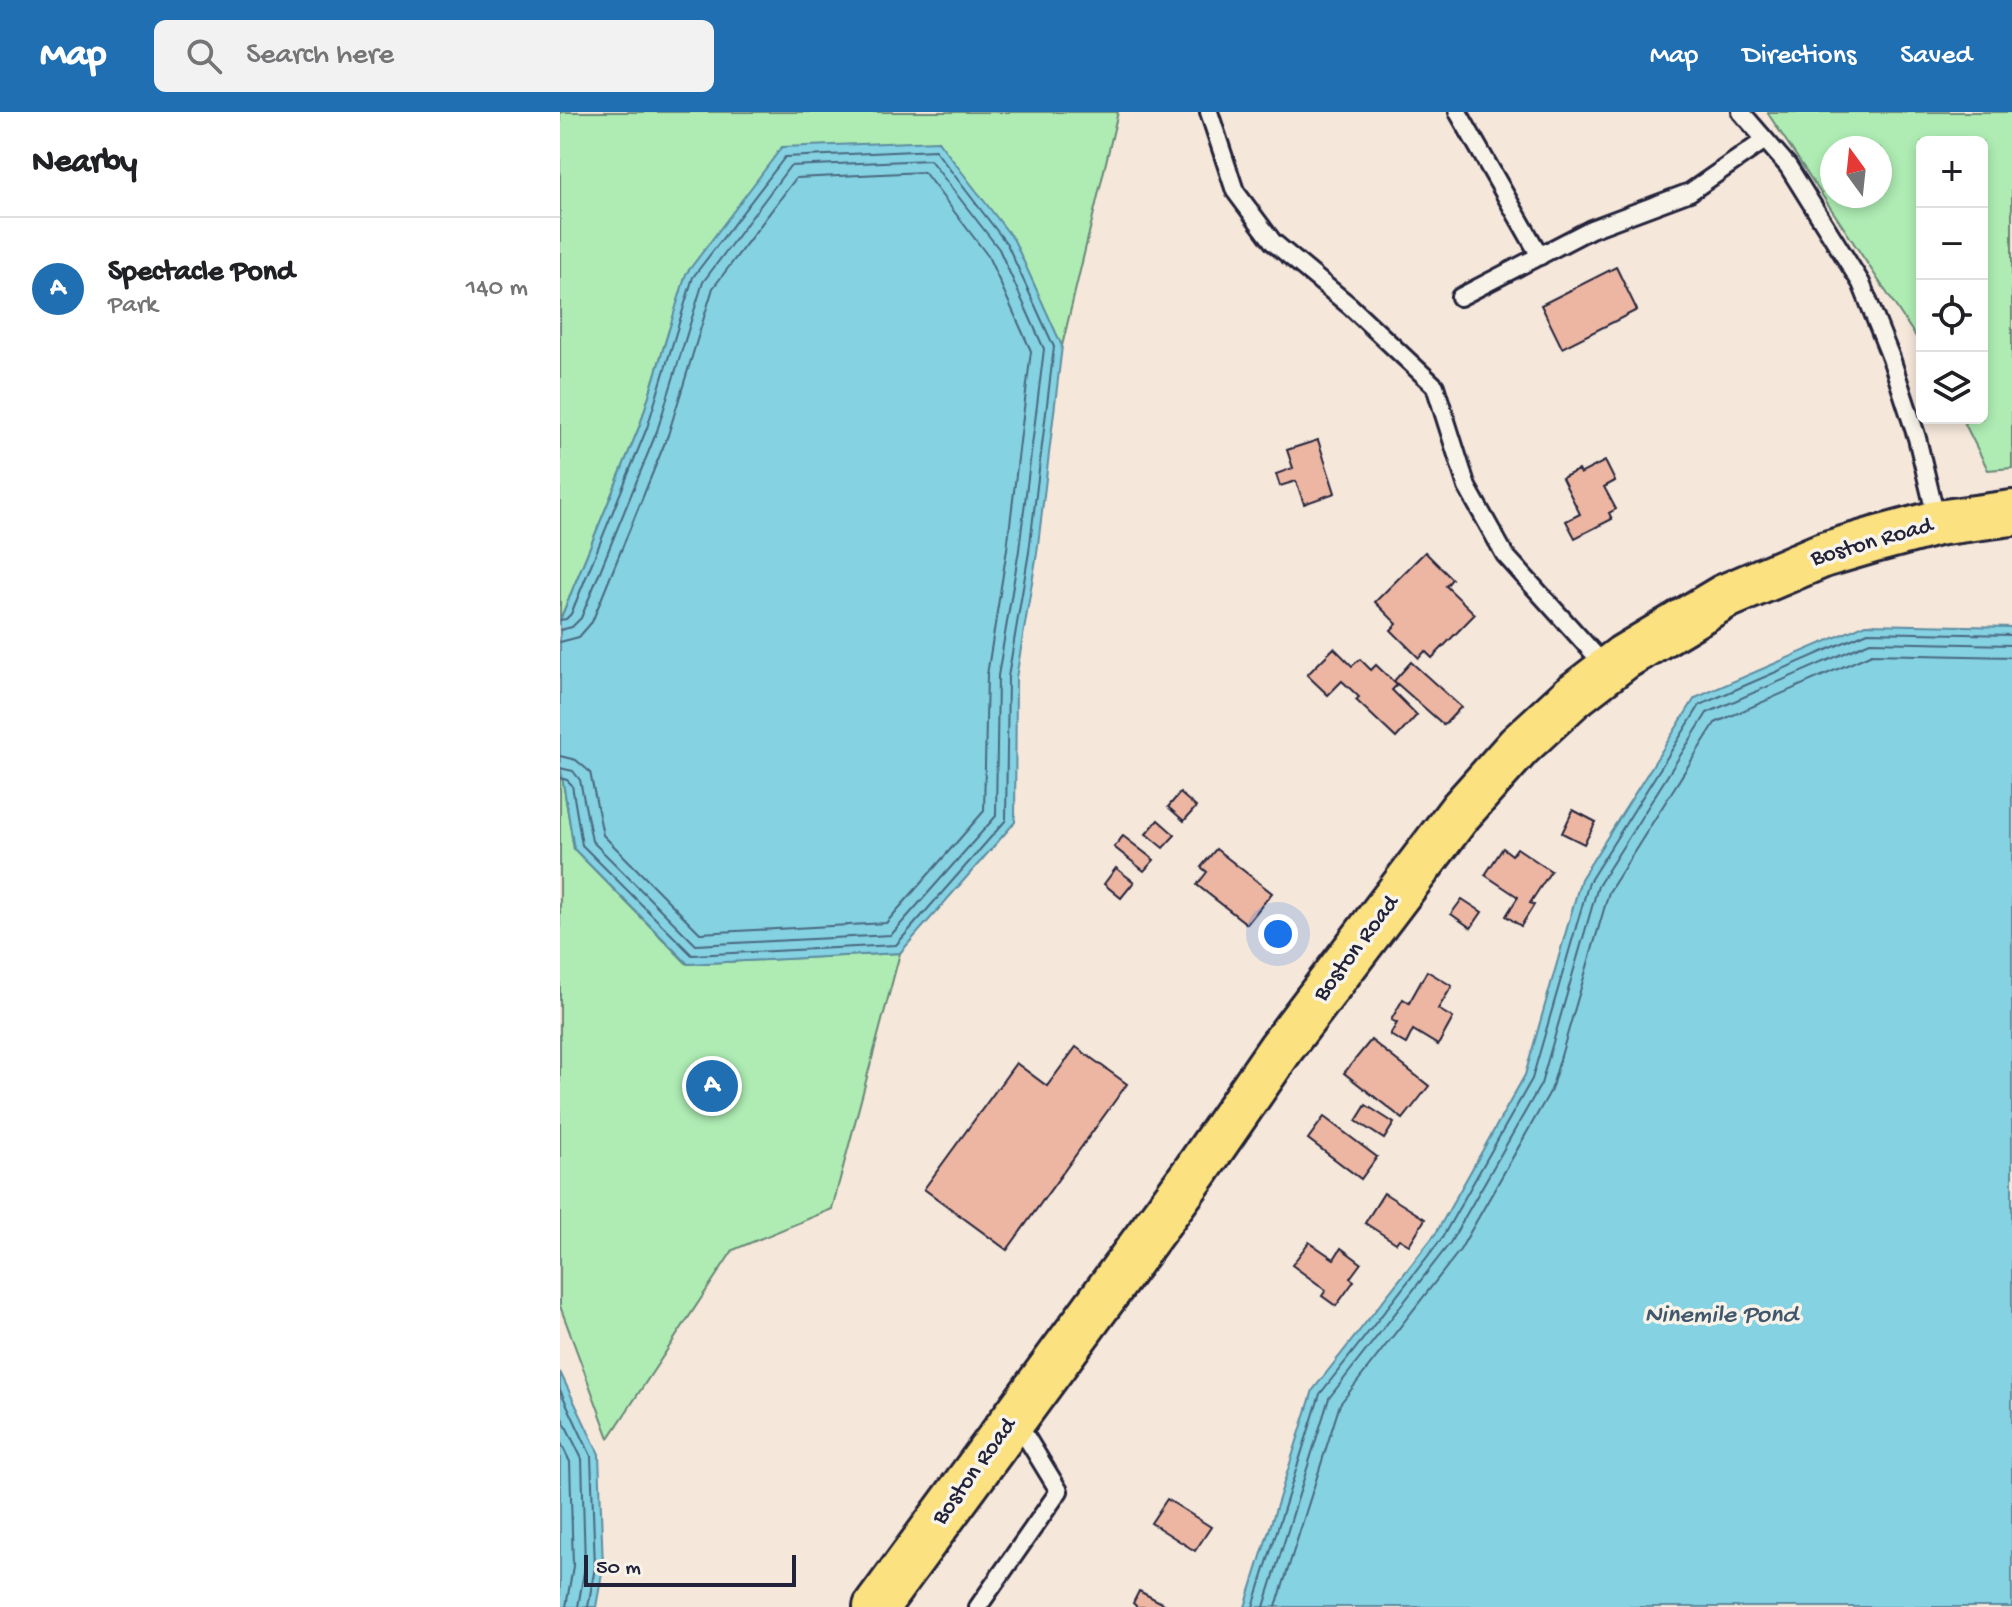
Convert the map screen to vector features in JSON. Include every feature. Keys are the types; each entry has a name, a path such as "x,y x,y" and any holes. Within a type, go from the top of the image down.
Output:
{"main road":[{"name":"Boston Road","path":"876,1607 1196,1171 1281,1048 1461,811 1519,746 1572,697 1608,670 1679,622 1724,597 1823,555 1937,523 2012,513"}],"lane":[{"path":"1209,112 1235,191 1273,242 1350,306 1435,386 1467,487 1505,555 1608,670"},
{"path":"1458,112 1540,256"},
{"path":"1741,112 1788,166 1861,283 1917,438 1937,523"},
{"path":"1460,297 1591,229 1690,192 1765,140"},
{"path":"978,1607 1059,1491 1014,1419"}],"green space":[{"path":"560,112 1118,112 1062,346 938,141 670,326 640,425 560,620"},
{"path":"1767,112 2012,112 2012,468 1988,470 1965,424 1988,424 1988,136 1916,136 1916,337 1831,208 1892,208 1892,136 1820,136 1820,192"},
{"path":"560,764 574,849 687,964 900,953 832,1209 733,1250 609,1438 560,1306"}],"water":[{"path":"938,141 1014,240 1062,346 1037,553 1016,678 1015,822 900,953 688,964 574,849 560,764 560,620 640,425 686,274 782,147"},
{"name":"Ninemile Pond","path":"1866,624 2012,627 2012,1607 1245,1607 1313,1390 1436,1233 1525,1075 1581,879 1695,698"},
{"path":"560,1372 599,1454 603,1568 596,1607 560,1607"}],"building":[{"path":"1616,267 1637,310 1562,348 1541,305"},
{"path":"1318,440 1335,493 1304,504 1296,481 1280,486 1276,474 1293,468 1287,450"},
{"path":"1605,461 1615,481 1604,487 1616,509 1609,513 1612,519 1575,538 1566,521 1580,514 1562,478 1578,470 1580,474"},
{"path":"1425,552 1452,579 1446,586 1475,614 1432,658 1425,651 1419,658 1391,630 1397,624 1375,602"},
{"path":"1334,648 1352,666 1360,659 1371,670 1376,665 1397,685 1392,690 1417,715 1396,738 1356,700 1359,697 1342,681 1328,695 1307,675"},
{"path":"1411,662 1461,707 1444,725 1394,681"},
{"path":"1180,793 1196,807 1184,821 1168,807"},
{"path":"1573,810 1596,822 1584,844 1562,833"},
{"path":"1158,820 1175,835 1163,848 1146,834"},
{"path":"1123,836 1154,860 1144,871 1114,847"},
{"path":"1503,848 1512,855 1517,848 1551,871 1530,903 1534,905 1521,926 1506,916 1518,897 1485,875"},
{"path":"1216,849 1272,893 1247,924 1197,885 1207,872 1201,867"},
{"path":"1116,868 1134,882 1121,898 1104,884"},
{"path":"1462,899 1482,912 1471,928 1451,914"},
{"path":"1427,971 1452,986 1438,1009 1453,1018 1438,1045 1413,1030 1406,1044 1390,1035 1397,1023 1391,1020 1403,999 1409,1003"},
{"path":"1371,1040 1429,1086 1403,1119 1344,1073"},
{"path":"1076,1047 1127,1084 1007,1250 924,1189 1016,1063 1047,1086"},
{"path":"1366,1105 1394,1123 1384,1139 1356,1121"},
{"path":"1324,1117 1377,1157 1361,1179 1308,1139"},
{"path":"1384,1193 1425,1219 1409,1245 1399,1239 1396,1243 1365,1223"},
{"path":"1309,1242 1334,1259 1341,1248 1361,1263 1350,1278 1354,1281 1336,1306 1322,1296 1326,1290 1292,1265"},
{"path":"1167,1499 1211,1527 1195,1551 1151,1523"},
{"path":"1139,1591 1168,1606 1137,1607 1133,1603"}],"place":[{"name":"Spectacle Pond","path":"712,1086"}]}
